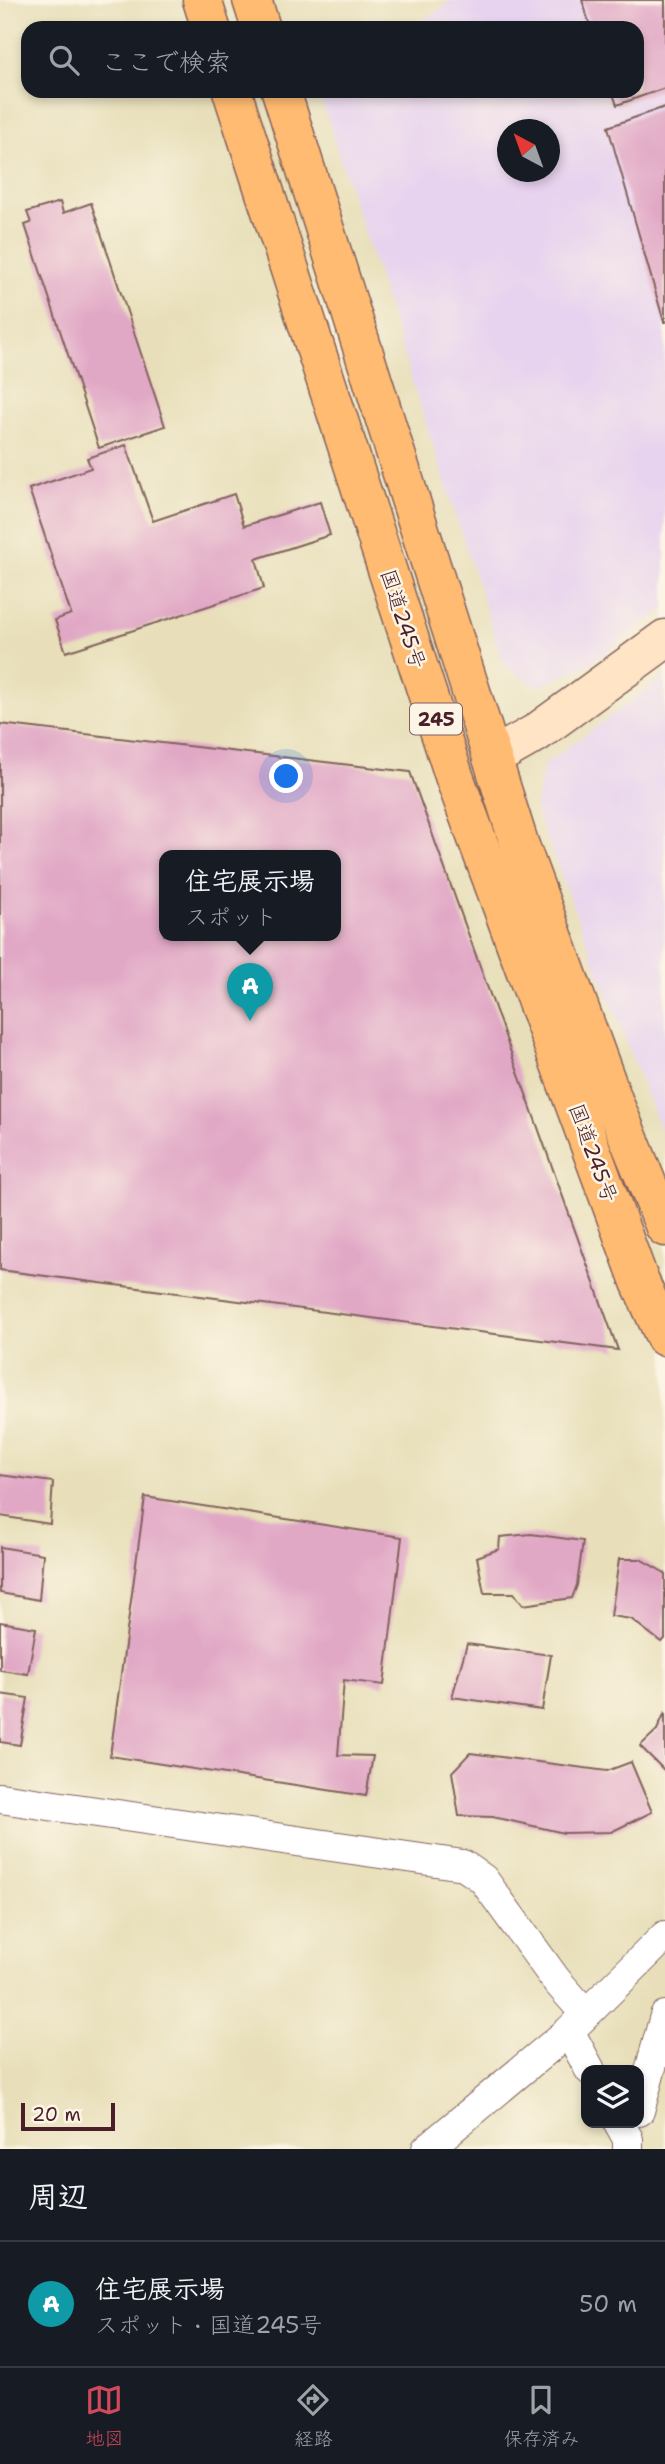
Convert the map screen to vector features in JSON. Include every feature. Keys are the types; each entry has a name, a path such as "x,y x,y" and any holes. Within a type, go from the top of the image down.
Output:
{"highway":[{"path":"202,0 209,21"},
{"path":"252,0 259,21"},
{"name":"国道245号","path":"234,98 455,779 640,1282 665,1337"},
{"name":"国道245号","path":"283,98 519,843 610,1092 665,1227"}],"street":[{"path":"492,758 536,733 665,639"},
{"path":"0,1798 463,1865 483,1878 556,1980 577,2022 589,2065"},
{"path":"427,2149 577,2022 665,1936"},
{"path":"644,2093 665,2017"}],"shaded area":[{"path":"452,0 665,0 665,609 588,665 537,687 504,665 321,98 644,98 644,21 423,21"},
{"path":"665,676 665,1141 535,809 544,765"}],"building":[{"path":"582,0 665,0 665,88 644,95 644,21 589,21"},
{"path":"614,98 637,98 617,105"},
{"path":"665,107 665,322 664,322 608,127"},
{"path":"60,202 63,213 91,203 165,426 99,448 25,225 31,223 27,212"},
{"path":"126,445 153,521 234,494 244,526 320,502 330,535 256,559 264,588 66,652 55,620 71,614 29,489 91,468 87,458"},
{"path":"0,724 410,772 618,1350 0,1270"},
{"path":"0,1475 53,1482 50,1524 0,1516"},
{"path":"145,1497 402,1537 384,1685 344,1680 338,1755 373,1756 366,1796 110,1756"},
{"path":"531,1534 583,1541 577,1585 572,1598 523,1605 514,1593 484,1593 477,1557 499,1549 500,1537"},
{"path":"0,1547 43,1554 39,1600 0,1593"},
{"path":"619,1559 640,1559 665,1573 665,1639 661,1642 631,1619 611,1616"},
{"path":"0,1622 36,1628 28,1674 0,1670"},
{"path":"467,1644 551,1655 542,1710 452,1697"},
{"path":"0,1694 28,1698 20,1745 0,1742"},
{"path":"665,1712 665,1771 640,1746 657,1730"},
{"path":"470,1753 607,1771 631,1762 652,1812 611,1832 564,1833 493,1817 459,1816 452,1772"}],"place":[{"name":"住宅展示場","path":"250,1021"}]}
